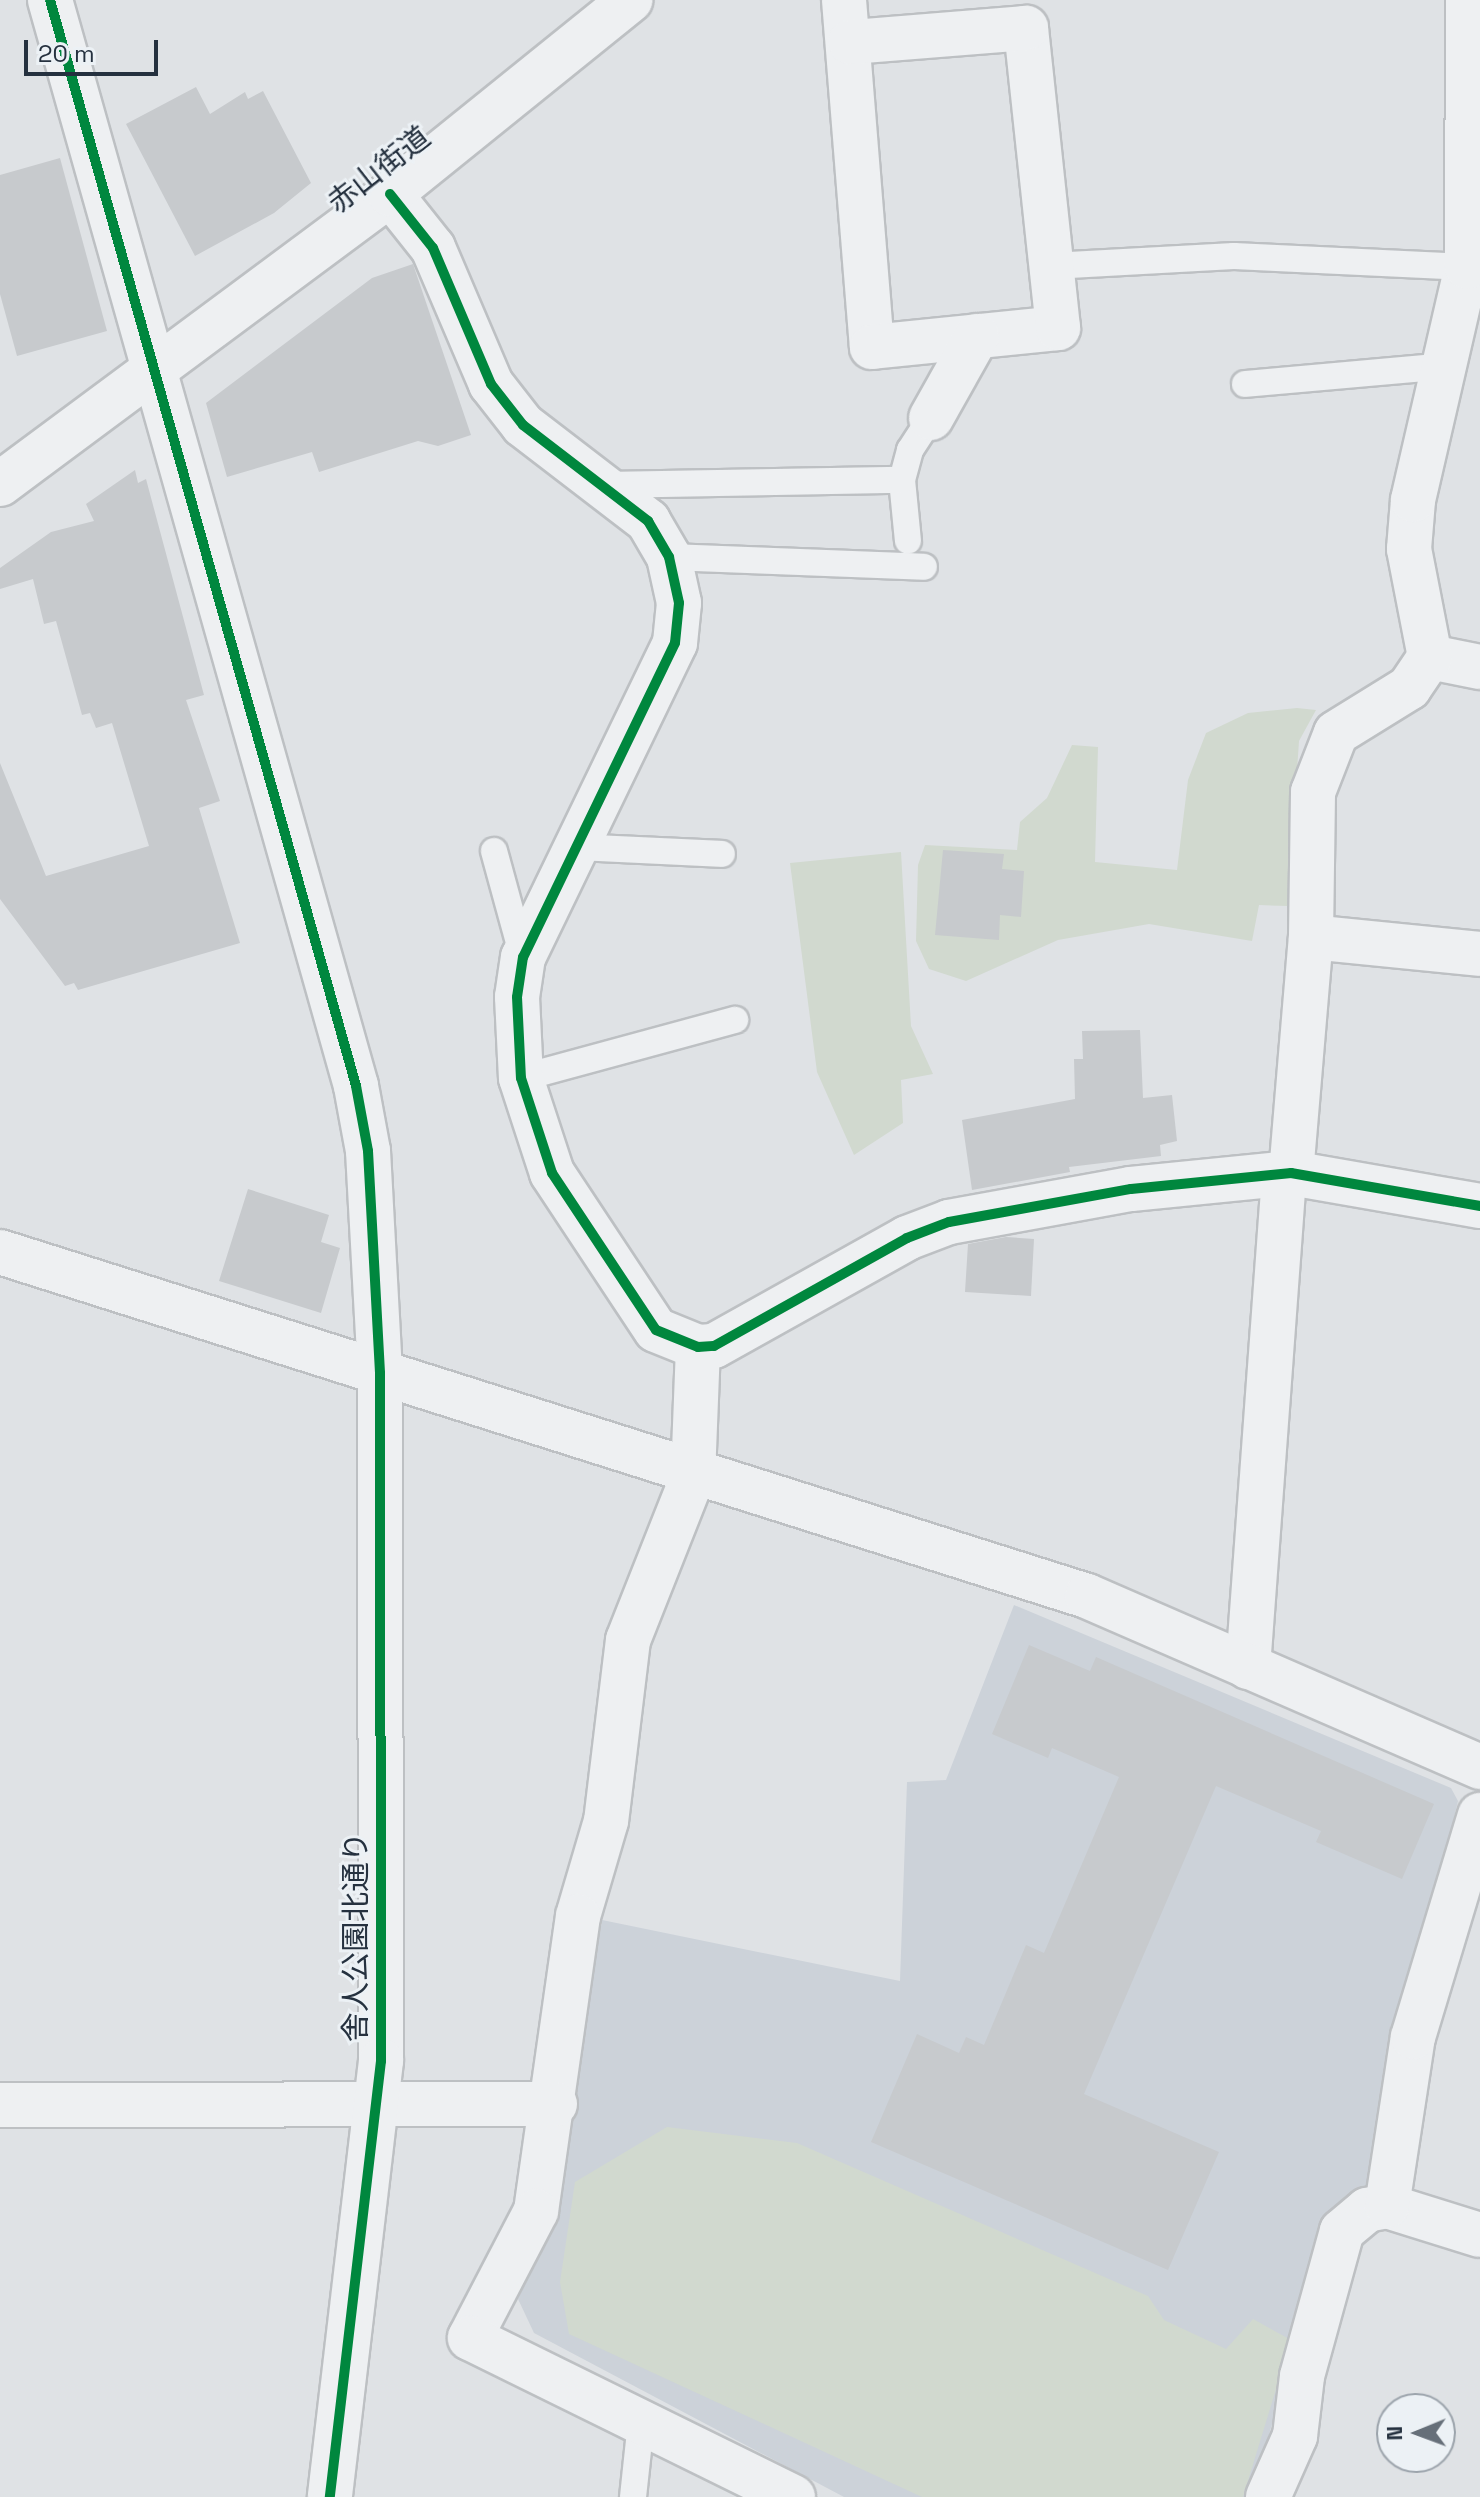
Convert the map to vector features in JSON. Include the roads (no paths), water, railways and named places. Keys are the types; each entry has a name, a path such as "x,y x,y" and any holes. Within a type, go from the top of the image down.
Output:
{"street":[{"name":"舎人公園北通り","path":"50,0 356,1086 368,1151 380,1373 381,2061 371,2104 330,2497"},
{"name":"赤山街道","path":"0,484 390,194 630,0"},
{"path":"1248,1667 1283,1186 1291,1173 1311,937 1313,792 1336,733 1409,688 1430,657 1409,549 1413,500 1470,291 1468,0"},
{"path":"848,21 1026,28 1058,328 872,347 848,21"},
{"path":"390,194 433,248 491,384 523,425 648,521 669,557 679,603 675,643 523,957 517,997 521,1078 552,1173 656,1330 698,1347 714,1346 907,1238 949,1222 1131,1189 1291,1173 1480,1206"},
{"path":"931,418 977,336"},
{"path":"1430,657 1480,667"},
{"path":"1311,937 1480,954"},
{"path":"0,1252 693,1476 1087,1596 1480,1767"},
{"path":"698,1347 693,1476 628,1640 606,1821 578,1916 555,2104 536,2211 470,2338 793,2497"},
{"path":"1387,2206 1413,2037 1480,1815"},
{"path":"0,2105 555,2104"},
{"path":"1268,2497 1295,2436 1302,2376 1342,2231 1367,2210 1387,2206 1480,2235"}],"lane":[{"path":"1051,266 1234,256 1470,291"},
{"path":"1245,384 1448,366"},
{"path":"908,541 902,480 910,450 931,418"},
{"path":"605,485 902,480"},
{"path":"669,557 924,567"},
{"path":"575,847 722,854"},
{"path":"494,851 523,957"},
{"path":"521,1078 735,1020"},
{"path":"633,2497 641,2422"}]}
